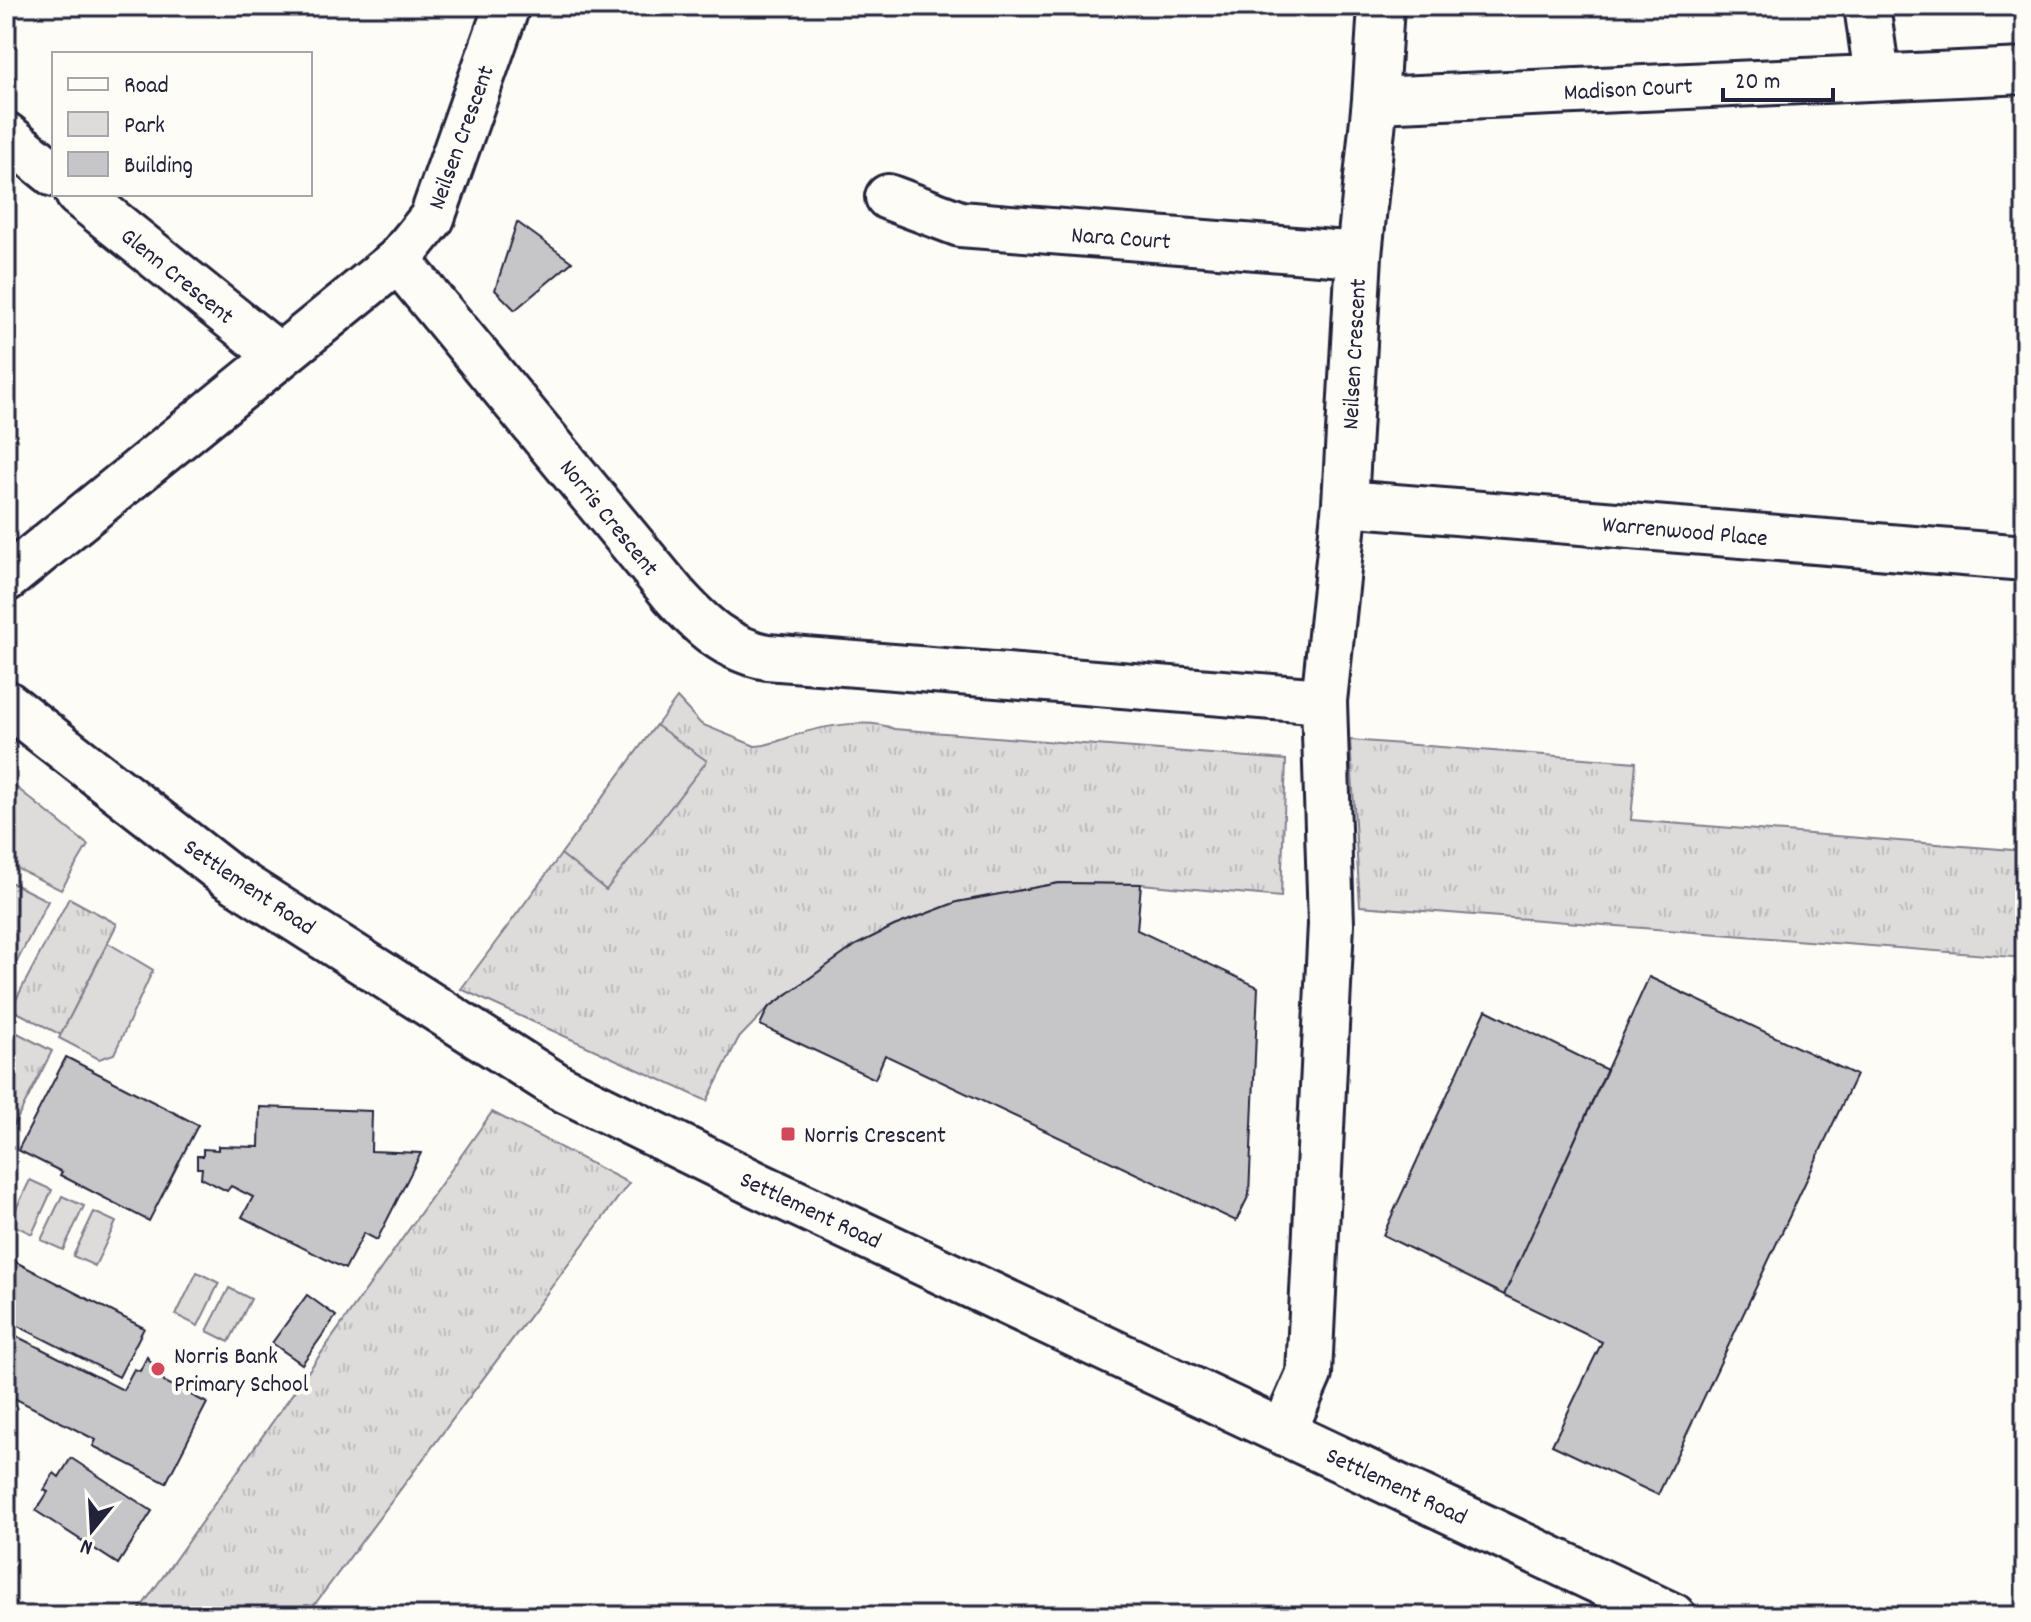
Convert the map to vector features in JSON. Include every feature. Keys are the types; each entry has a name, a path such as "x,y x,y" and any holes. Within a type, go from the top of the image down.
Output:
{"street":[{"name":"Neilsen Crescent","path":"398,260 432,218 507,6"},
{"name":"Neilsen Crescent","path":"1324,701 1345,503 1359,255 1381,6"},
{"path":"1867,6 1877,76"},
{"name":"Madison Court","path":"1375,100 2025,71"},
{"path":"6,135 52,172"},
{"name":"Glenn Crescent","path":"80,196 278,355"},
{"name":"Nara Court","path":"888,197 960,224 1359,255"},
{"path":"6,579 398,260"},
{"name":"Norris Crescent","path":"398,260 674,595 710,632 734,647 767,657 1324,701"},
{"name":"Warrenwood Place","path":"1345,503 2025,558"},
{"path":"1284,1431 1309,1374 1331,924 1324,701"},
{"name":"Settlement Road","path":"6,703 228,876 559,1087 760,1186 1673,1616"}],"green space":[{"path":"677,698 701,724 755,746 821,728 872,724 894,729 1286,760 1281,897 1141,884 1059,883 957,902 894,926 856,945 768,1008 738,1039 707,1101 461,989"},
{"path":"656,725 707,761 606,890 561,854"},
{"path":"1350,740 1636,762 1631,820 2025,851 2025,958 1360,906"},
{"path":"6,779 88,845 61,890 6,863"},
{"path":"6,880 48,901 6,983"},
{"path":"69,898 117,924 61,1035 11,1009"},
{"path":"108,943 153,970 114,1054 99,1059 59,1038"},
{"path":"6,1027 52,1051 10,1133 6,1125"},
{"path":"492,1112 629,1183 306,1616 135,1616"},
{"path":"30,1180 52,1190 32,1234 9,1223"},
{"path":"62,1196 84,1206 63,1250 41,1240"},
{"path":"94,1212 116,1222 95,1266 73,1256"},
{"path":"197,1272 219,1283 198,1326 176,1315"},
{"path":"229,1288 251,1299 229,1342 207,1331"}],"building":[{"path":"517,222 572,262 515,310 495,290"},
{"path":"1059,883 1141,884 1137,930 1258,987 1249,1195 1236,1221 885,1055 875,1079 760,1025 768,1008 856,945 894,926 957,902"},
{"path":"1649,977 1856,1075 1658,1495 1552,1445 1602,1342 1504,1295"},
{"path":"1486,1010 1607,1070 1504,1295 1383,1235"},
{"path":"66,1057 198,1125 149,1221 18,1150"},
{"path":"260,1107 372,1111 371,1151 421,1153 377,1240 364,1233 345,1269 242,1217 253,1197 231,1186 227,1191 201,1178 202,1168 197,1168 197,1156 203,1156 203,1149 218,1150 218,1146 259,1147"},
{"path":"6,1257 144,1328 119,1377 6,1320"},
{"path":"307,1295 336,1316 302,1364 272,1343"},
{"path":"6,1331 123,1390 134,1369 140,1371 147,1357 165,1382 207,1403 166,1483 93,1446 96,1440 6,1394"},
{"path":"71,1458 152,1511 118,1564 36,1511 48,1492 44,1490 54,1473 59,1477"}],"place":[{"name":"Norris Crescent","path":"788,1134"},
{"name":"Norris Bank Primary School","path":"158,1369"}]}
